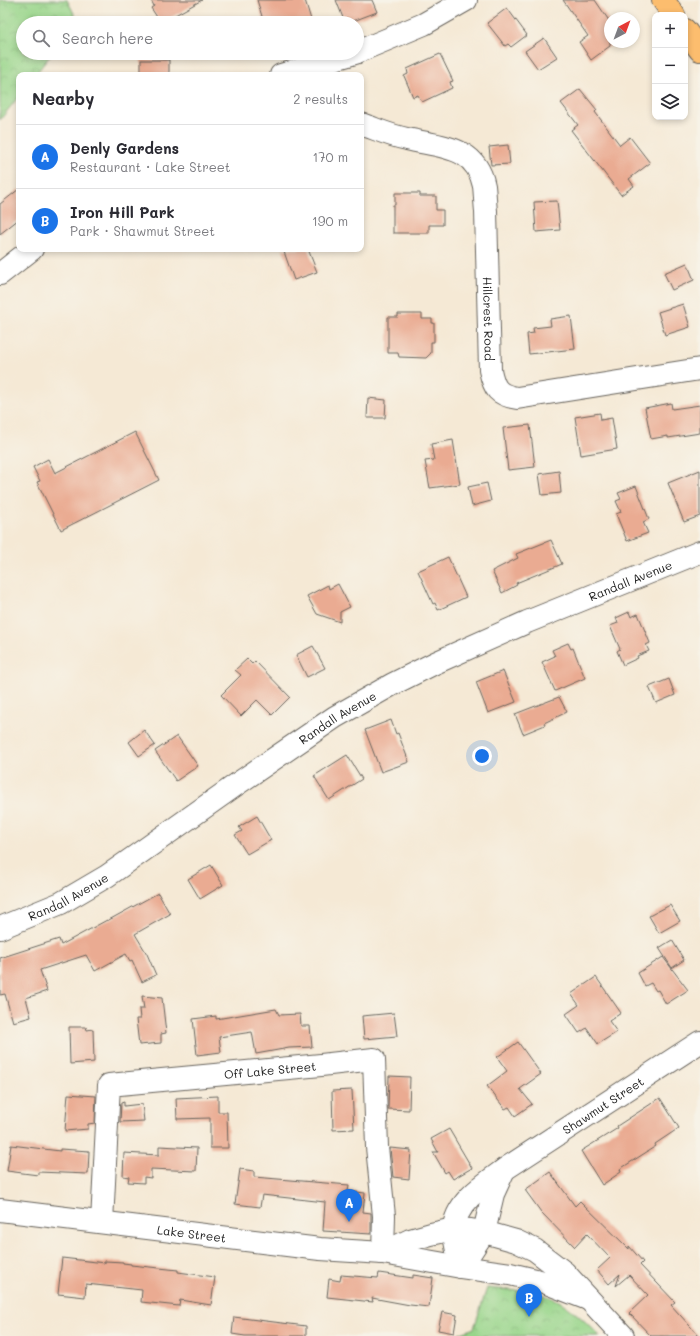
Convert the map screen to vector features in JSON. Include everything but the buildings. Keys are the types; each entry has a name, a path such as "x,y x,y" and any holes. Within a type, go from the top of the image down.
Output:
{"main road":[{"path":"663,0 672,12"},
{"path":"688,34 700,50"}],"street":[{"path":"364,50 424,24 466,0"},
{"path":"291,72 332,60"},
{"name":"Hillcrest Road","path":"364,125 394,136 455,149 467,156 474,163 480,173 484,186 486,211 490,370 494,385 505,396 517,398 700,369"},
{"path":"0,274 28,252"},
{"name":"Randall Avenue","path":"0,928 62,902 138,856 240,782 363,700 393,684 527,622 700,552"},
{"name":"Shawmut Street","path":"470,1230 456,1219 463,1206 475,1191 504,1169 700,1042"},
{"name":"Off Lake Street","path":"102,1222 109,1086 374,1059 377,1147 384,1216 384,1253"},
{"name":"Shawmut Street","path":"460,1267 470,1230 493,1194 504,1169"},
{"name":"Lake Street","path":"0,1210 320,1249 384,1253 460,1267"},
{"path":"384,1253 410,1240 431,1234 470,1230 516,1241 535,1250 564,1272 623,1336"},
{"name":"Shawmut Street","path":"460,1267 470,1230"},
{"path":"460,1267 510,1274 544,1282 588,1299"}],"green space":[{"path":"0,0 67,0 75,16 16,16 16,60 47,60 37,72 16,72 16,100 0,120"},
{"path":"487,1288 513,1290 550,1297 574,1312 600,1336 454,1336 474,1328"}],"place":[{"name":"Denly Gardens","path":"349,1222"},
{"name":"Iron Hill Park","path":"529,1317"}]}
